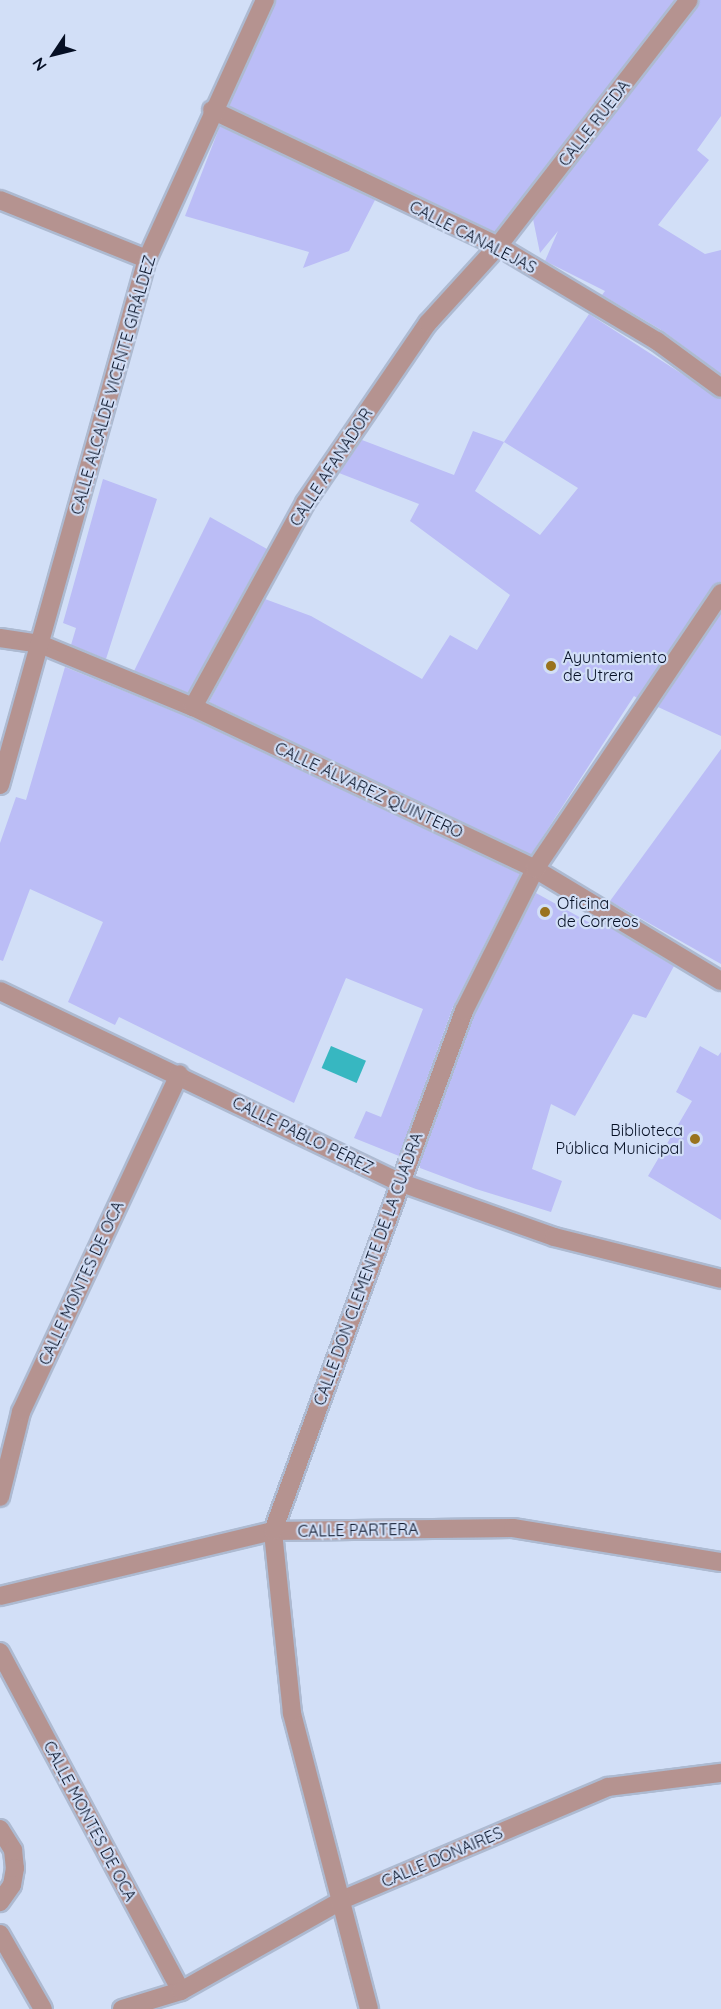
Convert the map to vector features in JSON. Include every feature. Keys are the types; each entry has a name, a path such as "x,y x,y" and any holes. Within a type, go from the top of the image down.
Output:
{"street":[{"name":"CALLE ALCALDE VICENTE GIRÁLDEZ","path":"0,785 147,258 212,110 265,0"},
{"name":"CALLE RUEDA","path":"498,246 689,0"},
{"name":"CALLE CANALEJAS","path":"212,110 498,246 657,341 721,388"},
{"path":"0,200 147,258"},
{"name":"CALLE AFANADOR","path":"193,707 305,503 428,323 498,246"},
{"name":"CALLE DON CLEMENTE DE LA CUADRA","path":"369,2009 344,1899 311,1794 292,1713 273,1531 399,1182 464,1011 535,869 721,593"},
{"name":"CALLE ÁLVAREZ QUINTERO","path":"0,638 40,644 193,707 535,869 721,981"},
{"name":"CALLE PABLO PÉREZ","path":"0,991 179,1074 399,1182 554,1237 721,1279"},
{"name":"CALLE MONTES DE OCA","path":"0,1497 21,1412 179,1074"},
{"name":"CALLE PARTERA","path":"0,1596 273,1531 513,1528 721,1562"},
{"name":"CALLE MONTES DE OCA","path":"0,1652 180,1991"},
{"name":"CALLE DONAIRES","path":"122,2009 180,1991 344,1899 608,1786 721,1773"},
{"path":"0,1829 13,1850 15,1868 12,1885 0,1902"},
{"path":"0,1934 43,2009"}],"shaded area":[{"path":"331,1046 366,1061 357,1083 322,1068"}],"building":[{"path":"276,0 675,0 495,232 229,106"},
{"path":"700,0 721,0 721,116 697,150 709,160 658,225 705,254 721,250 721,374 663,331 602,295 605,291 545,261 558,231 540,253 533,219"},
{"path":"220,126 375,200 349,251 303,268 309,252 185,216"},
{"path":"589,314 721,399 721,582 712,587 637,698 634,696 531,855 209,702 265,599 311,616 422,679 450,635 477,650 510,595 410,521 419,504 339,473 362,440 454,475 473,431 504,442","holes":["504,442 578,488 540,535 475,491"]},
{"path":"103,479 157,499 106,659 71,645 76,628 63,623"},
{"path":"210,517 267,549 188,693 134,671"},
{"path":"721,613 721,736 658,707"},
{"path":"65,667 188,717 520,874 453,1007 399,1156 354,1138 366,1111 381,1117 423,1009 346,978 294,1103 119,1017 115,1025 68,1002 103,922 30,889 3,961 0,960 0,843 16,797 26,800"},
{"path":"721,749 721,964 610,901"},
{"path":"536,893 592,924 596,919 674,966 646,1018 633,1014 575,1116 551,1104 532,1169 562,1181 551,1212 476,1189 420,1168 474,1015"},
{"name":"Biblioteca Pública Municipal","path":"700,1046 718,1056 721,1052 721,1220 648,1176 692,1101 676,1092"}],"place":[{"name":"Ayuntamiento de Utrera","path":"551,666"},
{"name":"Oficina de Correos","path":"545,912"},
{"name":"Biblioteca Pública Municipal","path":"695,1139"}]}
